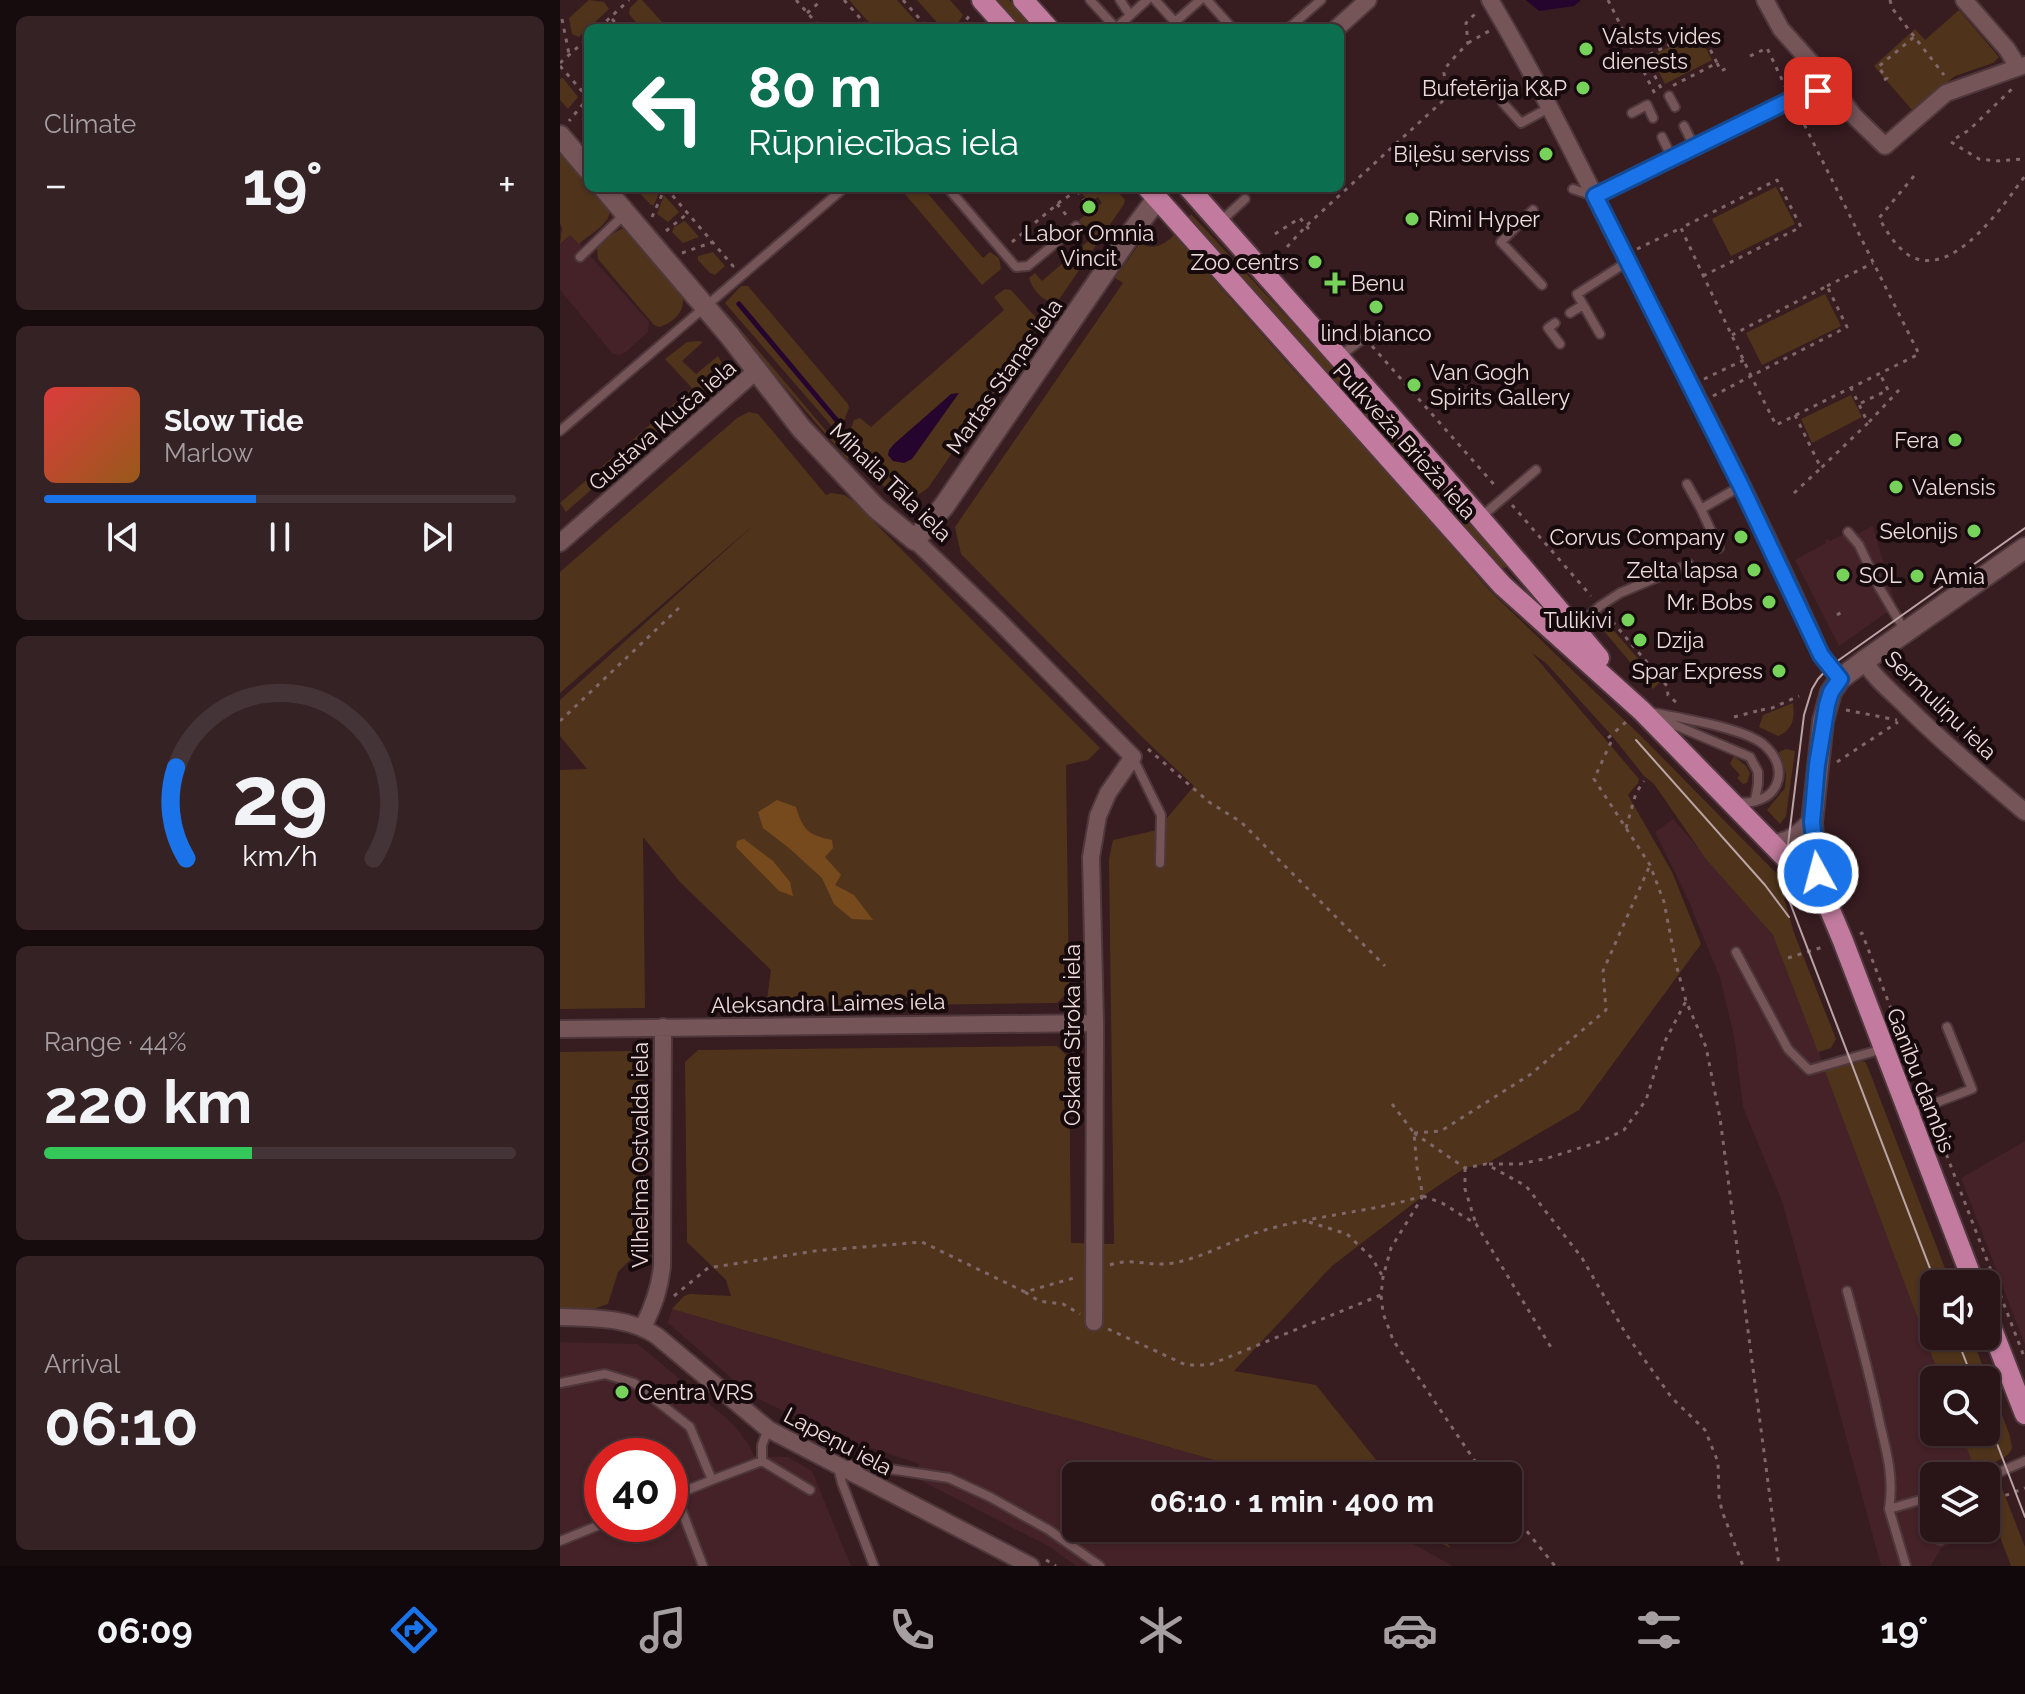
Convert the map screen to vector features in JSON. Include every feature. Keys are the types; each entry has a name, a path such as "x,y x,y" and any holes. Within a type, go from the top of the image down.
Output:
{"main road":[{"path":"1023,0 1044,24"},
{"path":"975,8 1001,24"},
{"name":"Pulkveža Brieža iela","path":"1157,192 1502,585 1642,711 1821,894"},
{"name":"Pulkveža Brieža iela","path":"1193,192 1340,356 1642,711"},
{"path":"1502,585 1513,589 1522,586 1526,578 1524,569"},
{"name":"Ganību dambis","path":"1821,894 1830,910 1969,1270"},
{"path":"2000,1350 2025,1414"}],"street":[{"path":"1341,24 1368,0"},
{"path":"1765,0 1781,29 1854,116 1885,146 1946,93 2021,70 2007,49 1964,0"},
{"path":"1485,4 1504,23 1595,196 1632,256 1821,655 1840,679"},
{"path":"1595,196 1792,99 1831,87"},
{"path":"564,129 584,162"},
{"name":"Mihaila Tāla iela","path":"609,192 634,212 704,307 801,428 839,469 876,508 915,540 1138,751"},
{"name":"Martas Staņas iela","path":"915,540 944,506 1157,192"},
{"name":"Gustava Kluča iela","path":"563,536 733,394 757,370"},
{"path":"1821,894 1812,822 1823,721 1831,692 1840,679 1864,661 2025,548"},
{"name":"Sermuliņu iela","path":"1864,661 1870,671 1916,716 2025,812"},
{"name":"Oskara Stroka iela","path":"1094,1322 1095,1023 1091,857 1098,816 1108,793 1138,751"},
{"path":"1774,845 1796,838 1812,822"},
{"name":"Aleksandra Laimes iela","path":"560,1029 1095,1023"},
{"name":"Vilhelma Ostvalda iela","path":"643,1327 661,1284 663,1027"},
{"path":"560,1317 604,1319 643,1327"},
{"name":"Lapeņu iela","path":"643,1327 768,1429 1031,1566"}],"lane":[{"path":"1090,0 1117,24"},
{"path":"1120,0 1130,15"},
{"path":"1122,24 1147,0"},
{"path":"1155,0 1175,22 1200,0"},
{"path":"1207,0 1228,24"},
{"path":"1294,24 1321,0"},
{"path":"1666,93 1675,107"},
{"path":"1503,103 1521,123 1550,107"},
{"path":"1632,113 1647,105 1653,118"},
{"path":"1684,126 1695,147"},
{"path":"1662,137 1673,159"},
{"path":"1573,189 1595,196"},
{"path":"560,431 839,192"},
{"path":"951,192 1016,267 1015,277"},
{"path":"1220,222 1245,199"},
{"path":"1533,210 1501,242 1542,285"},
{"path":"580,257 634,212"},
{"path":"1016,267 1028,266 1076,226"},
{"path":"1600,334 1577,294 1632,256"},
{"path":"1570,313 1583,305"},
{"path":"1555,323 1548,328 1560,344"},
{"path":"1340,356 1364,338"},
{"path":"1480,518 1536,470"},
{"path":"1687,484 1719,548"},
{"path":"1701,509 1741,486"},
{"path":"1848,532 1859,545 1879,587 1906,631"},
{"path":"1575,629 1620,593 1689,564"},
{"path":"1642,711 1750,757 1758,772 1755,800"},
{"path":"1642,711 1702,722 1743,734 1763,744 1775,759 1780,775 1777,786 1769,795 1747,803 1731,801"},
{"path":"1138,751 1161,815 1160,863"},
{"path":"1736,952 1788,1049 1809,1070 1883,1048"},
{"path":"1908,1113 1972,1089 1947,1027"},
{"path":"1847,1291 1891,1474 1889,1509 1906,1566"},
{"path":"560,1383 605,1374 634,1383 690,1427 712,1480"},
{"path":"762,1461 762,1445 768,1429"},
{"path":"688,1490 762,1461"},
{"path":"762,1461 810,1490"},
{"path":"2000,1472 2025,1461"},
{"path":"874,1566 838,1467 856,1464 949,1478 1049,1530 1100,1566"},
{"path":"1889,1509 1920,1500"},
{"path":"560,1541 584,1531"},
{"path":"688,1531 703,1566"}],"path":[{"path":"604,24 629,0"},
{"path":"796,0 817,24"},
{"path":"807,13 822,0"},
{"path":"844,0 865,24"},
{"path":"903,0 924,24"},
{"path":"1608,0 1659,104"},
{"path":"1890,0 1892,8 1944,75"},
{"path":"1468,43 1466,23 1485,4"},
{"path":"611,18 616,24"},
{"path":"562,19 569,54"},
{"path":"1344,191 1445,99 1448,89 1444,74 1446,66 1468,43 1504,23"},
{"path":"1666,93 1645,57 1700,29 1721,71 1729,67"},
{"path":"1884,80 1887,78 1878,67 1915,37"},
{"path":"584,41 560,64 584,93"},
{"path":"1750,56 1767,48 1787,90"},
{"path":"1655,94 1666,93 1717,63"},
{"path":"1956,138 1969,130 2011,90 2021,70"},
{"path":"564,129 584,103"},
{"path":"1681,228 1776,425 1919,354 1796,108"},
{"path":"1951,142 1979,159 2025,159"},
{"path":"1914,176 1879,218 1892,239 1911,256 1932,260 1962,248 1979,234 2025,176"},
{"path":"1632,256 1777,180 1801,227 1703,276"},
{"path":"651,219 664,192"},
{"path":"670,192 733,266 725,273"},
{"path":"1013,242 1075,192"},
{"path":"1081,192 1088,205"},
{"path":"1287,247 1343,192"},
{"path":"1057,204 1076,226"},
{"path":"634,212 657,225"},
{"path":"663,232 688,213"},
{"path":"1275,234 1300,218 1312,233"},
{"path":"690,262 682,253 713,242"},
{"path":"1732,335 1873,263"},
{"path":"1709,398 1847,327 1827,286"},
{"path":"1364,338 1600,606 1667,686 1668,695 1683,710"},
{"path":"1701,381 1744,360"},
{"path":"1860,404 1888,390 1880,374"},
{"path":"1851,388 1868,423"},
{"path":"1794,493 1899,390"},
{"path":"1795,415 1821,468"},
{"path":"560,721 682,605"},
{"path":"1837,615 1845,610"},
{"path":"1728,719 1772,708 1799,696"},
{"path":"1830,766 1901,720 1838,708"},
{"path":"1642,711 1624,723 1610,740 1594,779 1650,865 1664,902 1686,1001 1706,1047 1720,1118 1779,1566"},
{"path":"1138,751 1241,822 1385,966"},
{"path":"1626,828 1636,793 1644,781"},
{"path":"1414,1133 1441,1131 1531,1074 1606,1010 1603,971 1650,865"},
{"path":"1862,933 2025,1359"},
{"path":"1392,1104 1414,1133 1465,1168 1486,1164 1520,1164 1602,1141 1624,1130 1646,1100 1664,1043 1686,1001"},
{"path":"1414,1133 1423,1196 1391,1248 1383,1277 1383,1313 1393,1340 1476,1462"},
{"path":"1486,1164 1526,1186 1582,1258 1626,1334 1672,1398 1705,1430 1718,1462 1722,1511 1743,1566"},
{"path":"1465,1168 1465,1189 1476,1224 1552,1349"},
{"path":"1025,1292 1067,1281 1119,1261 1165,1264 1197,1256 1264,1230 1395,1205 1423,1196 1442,1203 1476,1224"},
{"path":"1308,1221 1347,1234 1372,1258 1383,1277"},
{"path":"674,1296 708,1268 815,1251 922,1242 1039,1301 1063,1304 1186,1365 1209,1365 1381,1295"},
{"path":"2000,1497 2025,1488"},
{"path":"1522,1525 1555,1566"}],"shaded area":[{"path":"589,0 604,2 609,9 593,24 584,24 584,32 579,37 572,34 569,18"},
{"path":"642,0 662,22 638,24 629,14 630,8"},
{"path":"849,0 897,0 918,24 870,24"},
{"path":"917,0 950,0 963,15 957,24 938,24"},
{"path":"996,0 1009,0 1030,24 1017,24"},
{"path":"1526,0 1581,0 1574,6 1539,11"},
{"path":"1959,10 1999,57 1993,63 1955,76 1912,110 1874,66 1915,29 1925,40"},
{"path":"1698,33 1712,60 1665,84 1651,56"},
{"path":"563,78 578,97 568,109 560,100 560,79"},
{"path":"560,147 584,175 584,192 598,192 610,210 606,221 579,244 570,235 560,244"},
{"path":"1776,187 1795,224 1731,256 1712,219"},
{"path":"639,192 659,192 654,205"},
{"path":"903,192 926,192 983,258 990,252 999,258 1001,269 982,285"},
{"path":"1081,192 1118,192 1125,200 1056,304 1039,295 1029,278 1035,273 1042,281 1093,237 1079,220 1102,203 1098,197 1089,202"},
{"path":"664,195 679,212 668,222 657,214"},
{"path":"1191,214 1347,382 1508,566 1500,567 1188,218"},
{"path":"685,221 699,237 683,243 672,232 674,227"},
{"path":"621,229 630,230 681,291 682,309 665,325 654,325 598,259 597,248"},
{"path":"571,234 649,322 648,332 620,355 613,354 560,290 560,244"},
{"path":"1174,235 1376,458 1491,592 1642,737 1777,874 1794,933 1836,1039 1831,1048 1818,1052 1773,935 1706,859 1654,784 1546,663 1532,653 1639,779 1628,795 1672,872 1701,944 1579,1110 1486,1164 1465,1168 1423,1196 1332,1266 1234,1371 1316,1385 1378,1462 1221,1462 672,1309 690,1294 731,1296 726,1280 687,1242 685,1062 698,1050 1057,1046 1069,1058 1071,1243 1114,1244 1109,859 1113,840 1157,830 1194,786 961,554 955,527 1123,283 1115,278 1140,243 1149,247 1166,242"},
{"path":"713,252 725,266 715,275 698,260 698,256"},
{"path":"741,286 748,286 848,404 840,431 836,431 725,303"},
{"path":"1005,289 1011,290 1040,326 928,488 916,495 904,496 892,492 872,475 846,443 854,420 860,418 871,427 1004,310 994,297"},
{"path":"1825,294 1841,326 1762,365 1746,333"},
{"path":"725,311 849,458 727,320"},
{"path":"687,342 703,342 682,361 696,374 718,356 723,365 721,375 566,512 560,503 692,388 665,359"},
{"path":"959,393 912,459 904,463 893,461 888,455 894,444 951,394"},
{"path":"1851,395 1862,417 1812,443 1801,419"},
{"path":"749,412 758,414 826,495 845,495 854,502 1100,748 1088,760 1066,765 1069,991 1057,1003 766,1007 771,970 680,882 643,837 645,1008 560,1009 560,770 587,769 560,736 560,700 757,522 560,693 560,572 737,418"},
{"path":"1873,526 1896,606 1839,646 1795,560 1826,543 1825,540 1859,533"},
{"path":"1603,618 1659,683 1653,689 1597,623"},
{"path":"1793,703 1792,723 1783,733 1778,736 1759,727 1763,715"},
{"path":"1786,749 1795,751 1786,816 1780,824 1767,810 1785,788 1786,774 1779,752"},
{"path":"1734,756 1750,773 1747,783 1743,784 1737,778 1740,775 1730,764"},
{"path":"777,800 796,807 808,831 832,840 833,848 825,857 841,875 835,885 854,895 873,920 852,919 834,904 822,878 763,828 758,812"},
{"path":"1673,819 1773,934 1920,1313 1920,1350 1934,1350 1941,1366 1920,1366 1920,1446 1971,1446 1978,1462 1920,1462 1920,1542 1955,1542 1941,1548 1931,1566 1881,1566 1783,1204 1743,1107 1734,1036 1720,978 1687,897 1655,832"},
{"path":"744,839 773,861 790,882 793,896 779,891 736,847 737,841"},
{"path":"630,1051 643,1063 645,1245 618,1272 608,1304 587,1311 560,1310 560,1052"},
{"path":"1865,1062 1946,1270 1920,1270 1920,1324 1825,1071"},
{"path":"2025,1141 2025,1345 2000,1280 2000,1270 1996,1270 1961,1178"},
{"path":"672,1309 1220,1462 1062,1462 1062,1542 1410,1542 1453,1566 1076,1566 1050,1547 912,1476 918,1472 919,1464 850,1441 850,1437 814,1425 752,1396 668,1323"},
{"path":"560,1342 638,1344 733,1424 754,1456 788,1457 812,1471 851,1566 560,1566"},
{"path":"1930,1350 1976,1350 1983,1366 1936,1366"},
{"path":"2000,1411 2009,1434 2010,1452 1995,1462 1972,1462 1966,1446 2000,1446"},
{"path":"2000,1483 2025,1547 2025,1566 2011,1566 2000,1537"}],"waterway":[{"path":"739,304 839,423"},
{"path":"851,438 869,458"}],"tram line":[{"path":"1931,1270 1789,900 1786,861 1804,715 1812,689 1829,667 2025,528"},
{"path":"1636,740 1765,885 1789,917"},
{"path":"1961,1350 1968,1366"},
{"path":"1998,1446 2025,1517"}],"place":[{"name":"Valsts vides dienests","path":"1586,49"},
{"name":"Bufetērija K&P","path":"1583,88"},
{"name":"Biļešu serviss","path":"1546,154"},
{"name":"Labor Omnia Vincit","path":"1089,207"},
{"name":"Rimi Hyper","path":"1412,219"},
{"name":"Zoo centrs","path":"1315,262"},
{"name":"Benu","path":"1335,283"},
{"name":"lind bianco","path":"1376,307"},
{"name":"Van Gogh Spirits Gallery","path":"1414,385"},
{"name":"Fera","path":"1955,440"},
{"name":"Valensis","path":"1896,487"},
{"name":"Selonijs","path":"1974,531"},
{"name":"Corvus Company","path":"1741,537"},
{"name":"Zelta lapsa","path":"1754,570"},
{"name":"SOL","path":"1843,575"},
{"name":"Amia","path":"1917,576"},
{"name":"Mr. Bobs","path":"1769,602"},
{"name":"Tulikivi","path":"1628,620"},
{"name":"Dzija","path":"1640,640"},
{"name":"Spar Express","path":"1779,671"},
{"name":"Centra VRS","path":"622,1392"}],"route":[{"path":"1818,91 1792,99 1595,196 1741,486 1821,655 1840,679 1827,705 1817,765 1812,822 1818,873"}]}
